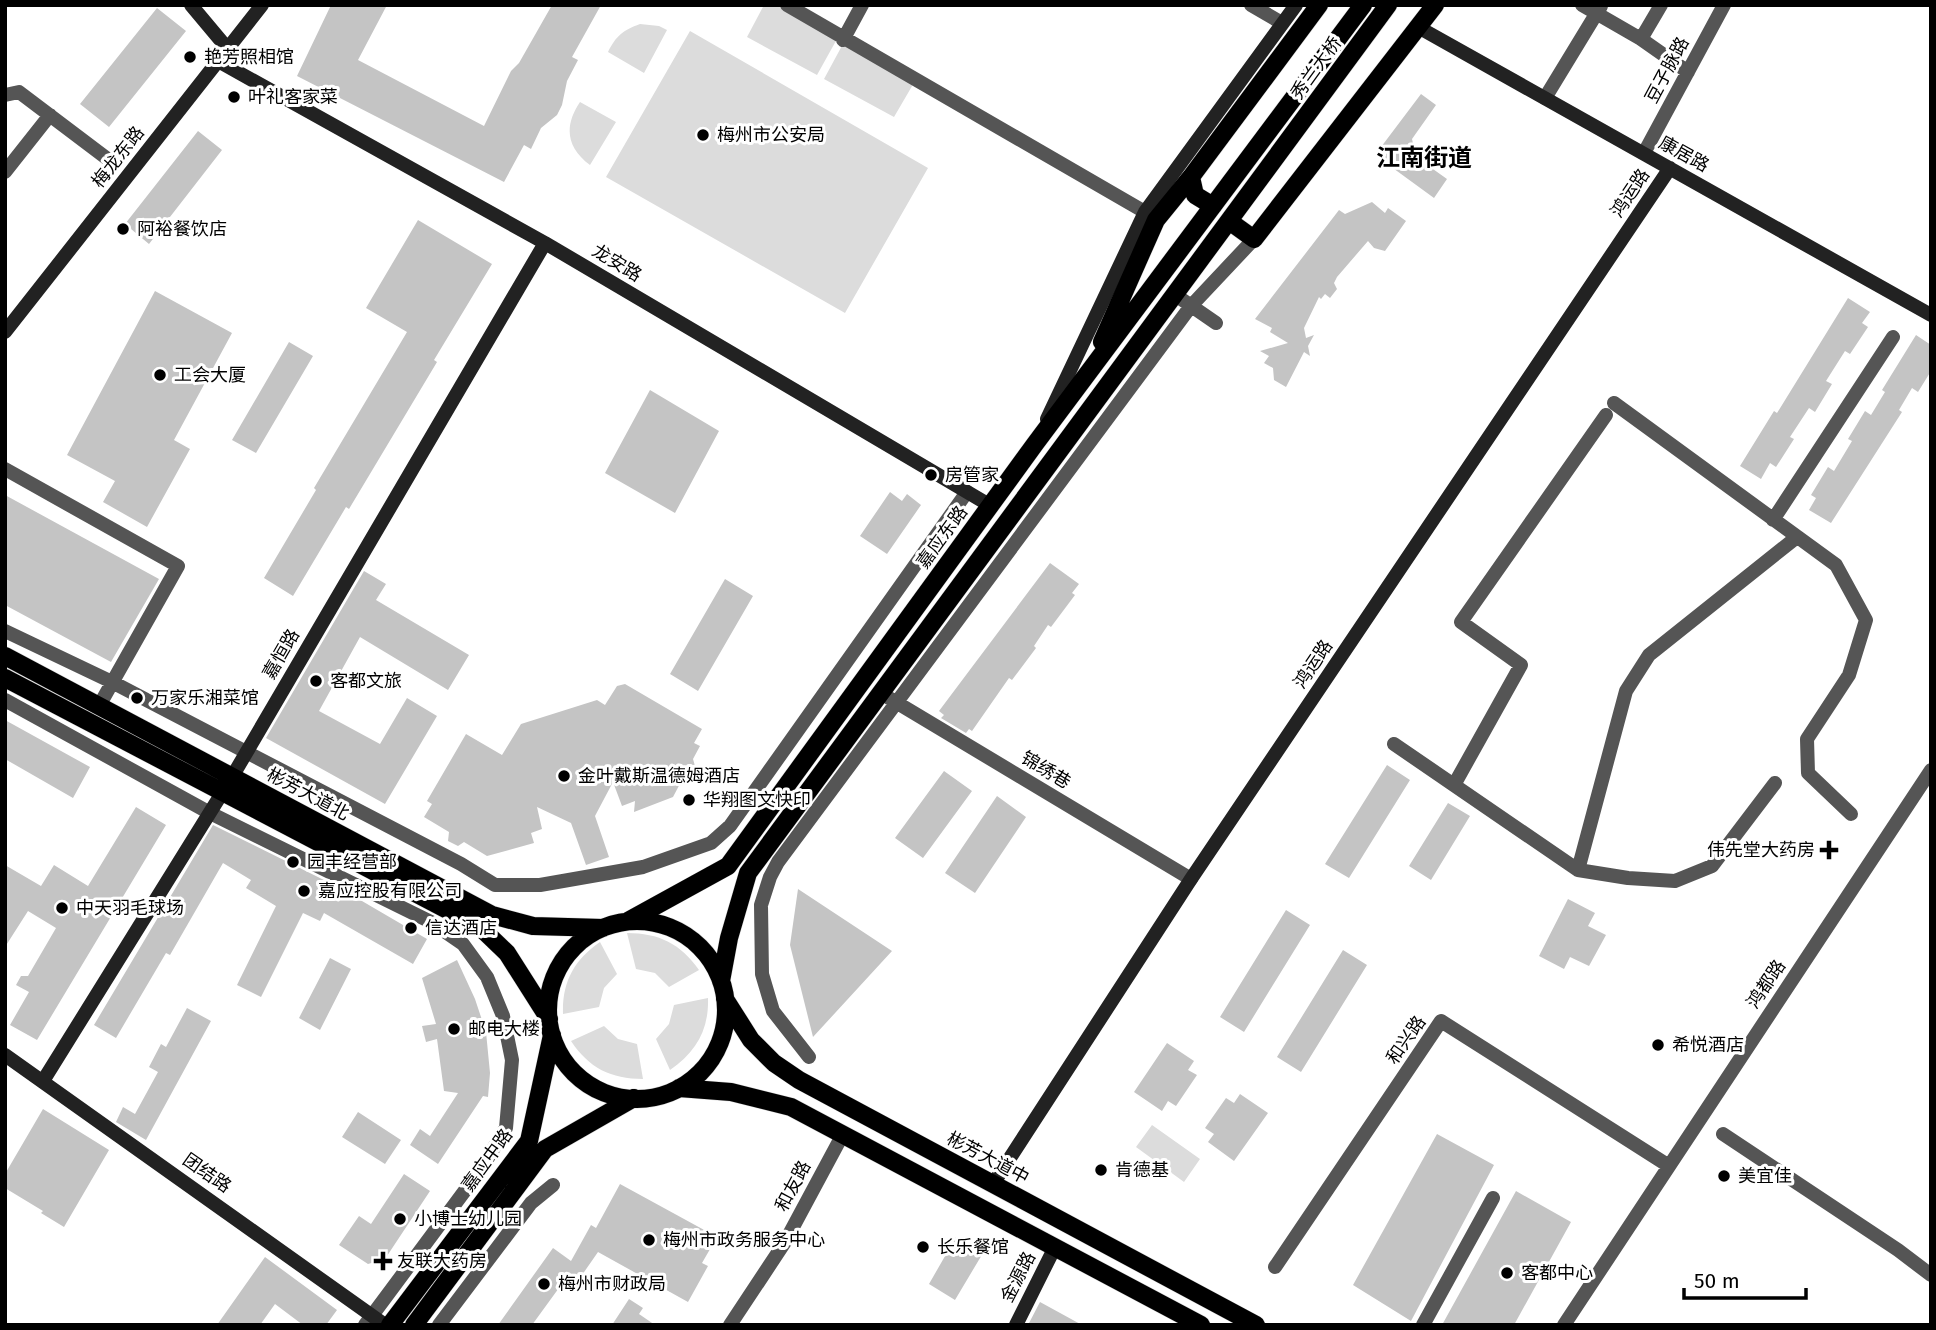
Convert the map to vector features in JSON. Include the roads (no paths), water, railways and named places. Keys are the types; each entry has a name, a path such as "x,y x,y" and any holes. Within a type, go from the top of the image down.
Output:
{"main road":[{"path":"1090,370 1156,220 1319,5"},
{"name":"秀兰大桥","path":"1260,143 1363,5"},
{"name":"秀兰大桥","path":"1228,221 1388,5"},
{"path":"723,990 704,951 691,939 659,923 628,921 603,928 576,945 557,971 549,1002 550,1027 566,1063 589,1085 610,1094 634,1098 665,1094 679,1088 705,1066 715,1051 726,1017 723,990 729,937 748,873 889,698 1228,221 1254,239 1435,5"},
{"name":"嘉应东路","path":"628,921 728,866 1035,444 1260,143"},
{"path":"1191,177 1195,195 1213,206"},
{"name":"彬芳大道北","path":"5,656 99,706 227,784 480,928 507,953 550,1027"},
{"name":"彬芳大道北","path":"5,678 492,915 533,926 603,928"},
{"name":"彬芳大道中","path":"723,990 751,1040 774,1063 799,1080 1256,1325"},
{"name":"嘉应中路","path":"387,1325 529,1141 550,1027"},
{"path":"679,1088 731,1092 791,1107 1201,1325"},
{"path":"414,1325 545,1149 634,1098"}],"street":[{"path":"191,5 227,48"},
{"name":"梅龙东路","path":"5,332 262,5"},
{"path":"787,5 1145,212"},
{"path":"844,40 862,5"},
{"path":"1251,5 1282,23"},
{"path":"1035,444 1145,212 1296,5"},
{"path":"1583,5 1600,9 1688,72"},
{"path":"1641,39 1661,5"},
{"name":"豆子脉路","path":"1644,153 1724,5"},
{"path":"1545,98 1600,9"},
{"name":"康居路","path":"1418,27 1931,315"},
{"name":"龙安路","path":"218,61 545,243 991,506"},
{"path":"5,95 19,92 109,160"},
{"path":"5,172 50,115"},
{"name":"鸿运路","path":"993,1184 1191,879 1670,168"},
{"path":"809,1058 773,1012 762,974 761,905 778,862 889,698 1191,306 1254,239"},
{"name":"嘉恒路","path":"43,1082 210,813 545,243"},
{"path":"1174,294 1216,323"},
{"path":"1773,520 1893,337"},
{"path":"1454,785 1521,665 1461,622 1610,409 1836,565 1866,621 1849,675 1807,738 1808,773 1851,814"},
{"path":"5,469 178,566 99,706"},
{"path":"5,631 112,682 461,864 495,885 540,885 643,867 711,843 730,826 967,492"},
{"path":"1578,870 1626,691 1649,655 1797,537"},
{"name":"锦绣巷","path":"889,698 1191,879"},
{"path":"5,700 210,813 431,922 463,944 487,977 503,1016 512,1060 506,1128 481,1169 369,1320"},
{"path":"1394,744 1578,870 1628,878 1675,881 1713,866 1775,783"},
{"name":"鸿都路","path":"1564,1325 1931,770"},
{"name":"和兴路","path":"1275,1267 1441,1021 1669,1166"},
{"name":"团结路","path":"5,1055 369,1320 387,1325"},
{"name":"和友路","path":"730,1325 785,1242 843,1134"},
{"path":"1723,1134 1898,1250 1931,1275"},
{"path":"439,1325 531,1203 553,1185"},
{"path":"1423,1325 1493,1198"},
{"name":"金源路","path":"1016,1325 1055,1247"}],"place":[{"name":"艳芳照相馆","path":"190,57"},
{"name":"叶礼客家菜","path":"234,97"},
{"name":"梅州市公安局","path":"703,135"},
{"name":"阿裕餐饮店","path":"123,229"},
{"name":"工会大厦","path":"160,375"},
{"name":"房管家","path":"931,475"},
{"name":"客都文旅","path":"316,681"},
{"name":"万家乐湘菜馆","path":"137,698"},
{"name":"金叶戴斯温德姆酒店","path":"564,776"},
{"name":"华翔图文快印","path":"689,800"},
{"name":"伟先堂大药房","path":"1829,850"},
{"name":"园丰经营部","path":"293,862"},
{"name":"嘉应控股有限公司","path":"304,891"},
{"name":"中天羽毛球场","path":"62,908"},
{"name":"信达酒店","path":"411,928"},
{"name":"邮电大楼","path":"454,1029"},
{"name":"希悦酒店","path":"1658,1045"},
{"name":"肯德基","path":"1101,1170"},
{"name":"美宜佳","path":"1724,1176"},
{"name":"小博士幼儿园","path":"400,1219"},
{"name":"梅州市政务服务中心","path":"649,1240"},
{"name":"长乐餐馆","path":"923,1247"},
{"name":"友联大药房","path":"383,1261"},
{"name":"客都中心","path":"1507,1273"},
{"name":"梅州市财政局","path":"544,1284"}],"district":[{"name":"江南街道","path":"1424,158"}]}
